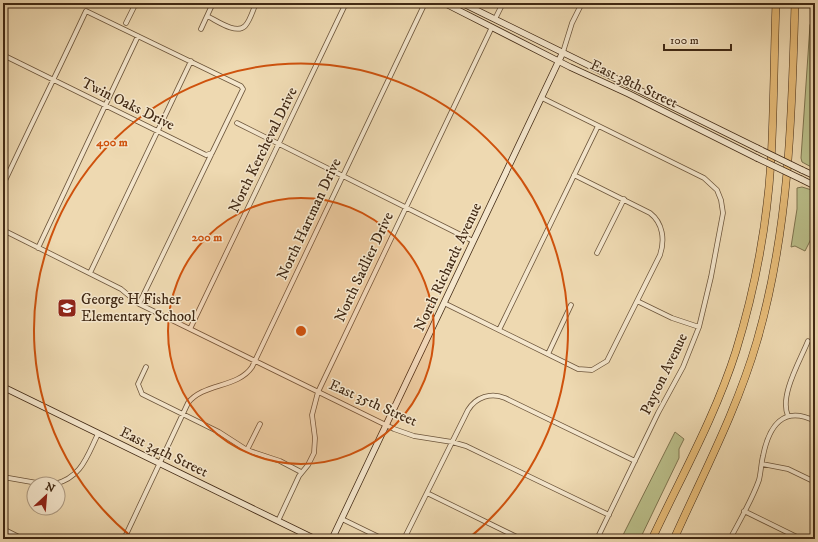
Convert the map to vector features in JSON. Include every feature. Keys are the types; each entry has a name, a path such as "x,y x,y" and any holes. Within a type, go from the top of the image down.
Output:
{"highway":[{"path":"652,539 691,460 719,397 736,351 753,288 764,230 770,177 776,3"},
{"path":"674,539 736,403 757,342 769,295 779,248 786,192 796,3"},
{"path":"794,35 799,3"}],"street":[{"path":"126,23 136,3"},
{"path":"201,28 213,3"},
{"path":"207,16 234,29 240,28 245,25 256,3"},
{"name":"North Kercheval Drive","path":"190,329 346,3"},
{"name":"North Hartman Drive","path":"124,539 182,414 192,398 243,376 250,370 425,3"},
{"name":"East 38th Street","path":"444,3 815,186"},
{"name":"East 38th Street","path":"462,3 815,176"},
{"path":"496,19 503,3"},
{"name":"North Richardt Avenue","path":"332,539 542,98 563,52 572,24 582,3"},
{"path":"3,185 86,11 241,86 243,89 139,304"},
{"name":"North Sadlier Drive","path":"278,521 314,451 315,438 312,415 318,392 492,27"},
{"path":"38,248 104,105 138,36"},
{"name":"Twin Oaks Drive","path":"3,55 206,155 211,154"},
{"path":"90,273 191,61"},
{"path":"498,330 598,126 542,98"},
{"path":"237,123 474,241"},
{"name":"Payton Avenue","path":"597,539 681,371 699,327 711,277 722,217 722,202 714,187 704,178 598,126"},
{"path":"444,303 578,369 587,370 604,364 610,357 637,301 661,250 663,240 660,226 653,216 624,199 574,175"},
{"path":"597,253 624,199"},
{"name":"East 35th Street","path":"3,230 121,289 139,304 386,425 414,436 452,442 474,449 609,515"},
{"path":"637,301 672,318 699,327"},
{"path":"548,354 571,305"},
{"path":"788,416 785,406 786,396 808,341"},
{"path":"146,367 138,386 143,394 219,432 247,450 280,461 302,472"},
{"name":"East 34th Street","path":"3,387 315,539"},
{"path":"404,539 470,406 478,399 489,395 505,398 635,461"},
{"path":"730,539 758,482 766,446 774,427 780,420 788,416 802,415 815,421"},
{"path":"247,450 260,424"},
{"path":"66,480 78,472 98,434"},
{"path":"762,464 788,469 815,482"},
{"path":"3,477 26,481"},
{"path":"426,493 521,539"},
{"path":"744,512 801,539"},
{"path":"342,519 383,539"},
{"path":"3,530 23,539"}],"green space":[{"path":"812,20 815,21 815,169 802,162 801,158 810,25"},
{"path":"802,187 815,191 815,231 805,251 795,246 791,247 797,209 797,188"},
{"path":"675,432 684,439 679,449 679,458 640,539 621,539"}],"place":[{"name":"George H Fisher Elementary School","path":"67,308"}]}
